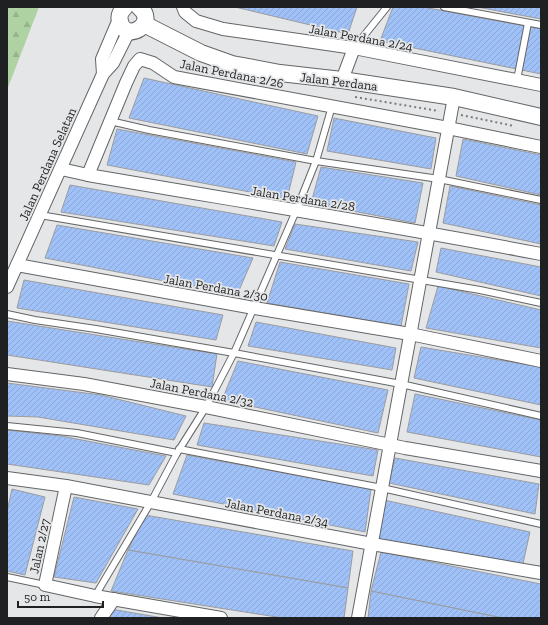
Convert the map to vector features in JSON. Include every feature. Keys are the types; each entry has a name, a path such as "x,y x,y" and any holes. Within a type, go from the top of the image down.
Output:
{"street":[{"name":"Jalan Perdana 2/24","path":"183,7 185,12 196,21 223,29 354,48 541,85"},
{"name":"Jalan Perdana Selatan","path":"7,287 103,74 113,63 135,15"},
{"name":"Jalan Perdana","path":"135,15 201,53 232,64 280,73 342,80 454,97 541,116"},
{"path":"342,80 354,48"},
{"name":"Jalan Perdana 2/26","path":"88,175 134,66 140,59 153,63 174,77 448,128 541,147"},
{"path":"358,618 401,384 416,335 420,280 454,97"},
{"name":"Jalan Perdana 2/28","path":"61,169 296,212 429,233 541,254"},
{"name":"Jalan Perdana 2/30","path":"17,265 254,308 416,335 541,362"},
{"name":"Jalan Perdana 2/32","path":"7,374 84,384 206,407 405,448 541,471"},
{"name":"Jalan Perdana 2/34","path":"7,478 66,486 372,544 541,573"},
{"name":"Jalan 2/27","path":"66,486 45,585 95,596 221,618"},
{"path":"102,618 114,599"}],"lane":[{"path":"354,48 387,7"},
{"path":"444,7 541,26"},
{"path":"516,80 528,23"},
{"path":"95,596 151,502 178,451 206,407 234,353 296,212 316,161 332,106"},
{"path":"110,121 149,130 316,161 439,179 541,200"},
{"path":"40,215 420,280 541,303"},
{"path":"7,314 34,320 96,329 234,353 401,384 541,416"},
{"path":"7,426 77,433 382,488 541,524"},
{"path":"7,577 45,585"}],"path":[{"path":"353,97 451,113 518,127"}],"green space":[{"path":"7,7 39,7 7,90"}],"building":[{"path":"235,7 357,7 348,34"},
{"path":"393,7 423,7 541,29 541,74 380,41"},
{"path":"477,7 541,7 541,19"},
{"path":"144,78 318,116 307,154 129,118"},
{"path":"334,118 436,138 431,169 327,151"},
{"path":"117,129 296,162 287,199 107,165"},
{"path":"463,139 541,155 541,195 456,176"},
{"path":"321,167 423,183 415,223 311,203"},
{"path":"70,185 282,222 274,246 61,212"},
{"path":"450,186 541,205 541,244 443,223"},
{"path":"295,224 418,242 411,271 285,249"},
{"path":"57,225 253,258 237,295 45,258"},
{"path":"441,248 541,267 541,296 436,272"},
{"path":"280,262 409,284 401,326 267,303"},
{"path":"24,280 223,315 216,340 17,308"},
{"path":"438,286 541,310 541,348 426,328"},
{"path":"7,321 217,354 212,387 7,355"},
{"path":"256,322 396,348 392,370 248,346"},
{"path":"421,347 541,367 541,405 414,378"},
{"path":"238,361 388,390 378,433 222,400"},
{"path":"7,383 101,395 186,416 174,440 38,417 7,416"},
{"path":"415,394 541,420 541,457 407,432"},
{"path":"204,423 378,450 373,476 197,445"},
{"path":"7,430 61,436 166,456 149,485 7,464"},
{"path":"187,455 371,489 365,532 173,494"},
{"path":"395,458 539,484 535,514 389,483"},
{"path":"12,489 45,497 25,575 7,571 7,511"},
{"path":"74,497 138,509 96,583 54,577"},
{"path":"384,500 530,532 522,568 378,539"},
{"path":"145,515 353,551 348,588 128,550"},
{"path":"128,550 348,588 344,618 283,618 111,591"},
{"path":"381,552 541,584 541,618 502,618 371,591"},
{"path":"371,591 502,618 368,618"},
{"path":"111,609 163,618 108,618"}]}
